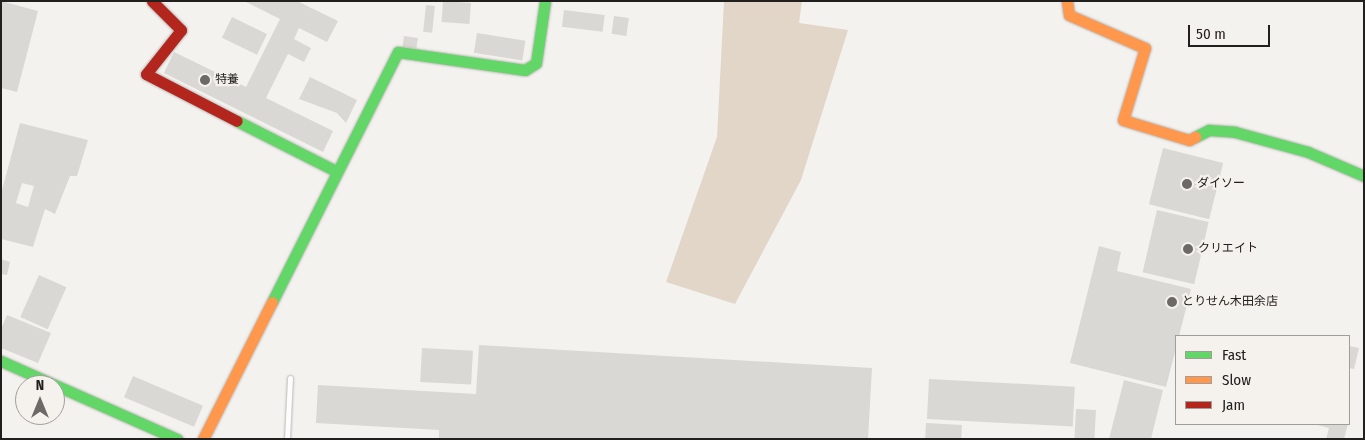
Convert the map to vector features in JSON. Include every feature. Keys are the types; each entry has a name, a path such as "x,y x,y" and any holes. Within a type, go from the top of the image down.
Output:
{"street":[{"path":"152,1 180,30 146,74 336,171"},
{"path":"203,439 336,171 398,52 525,70 536,63 545,1"},
{"path":"1067,1 1069,15 1145,48 1123,120 1188,140 1209,130 1235,132 1308,152 1364,176"},
{"path":"1,361 177,439"}],"lane":[{"path":"286,439 290,378"}],"shaded area":[{"path":"724,1 802,1 799,23 848,30 801,180 735,304 666,282 717,137"}],"building":[{"path":"1,1 38,11 17,92 1,88"},
{"name":"特養","path":"244,1 297,1 338,21 327,42 299,28 294,39 311,48 304,62 288,54 266,98 333,131 323,152 164,73 174,52 246,87 280,19"},
{"path":"443,1 471,3 469,24 442,22"},
{"path":"426,5 435,6 432,33 423,32"},
{"path":"564,10 605,15 603,32 562,27"},
{"path":"614,16 629,18 626,36 611,34"},
{"path":"232,17 267,34 257,55 222,38"},
{"path":"477,33 525,41 522,60 474,53"},
{"path":"404,36 418,38 416,49 402,47"},
{"path":"310,77 357,100 346,123 337,113 299,99"},
{"path":"20,123 88,140 77,176 70,176 55,214 45,209 33,247 1,239 1,194","holes":["22,183 34,186 28,207 16,203"]},
{"name":"ダイソー","path":"1163,148 1223,163 1209,219 1149,204"},
{"path":"1157,210 1209,222 1194,284 1143,272"},
{"path":"1099,246 1121,252 1117,271 1191,289 1179,335 1175,335 1175,352 1166,387 1070,363"},
{"path":"1,259 10,262 7,275 1,274"},
{"path":"39,275 66,287 48,329 20,317"},
{"path":"7,315 51,333 38,363 1,348 1,329"},
{"path":"479,345 872,368 868,439 439,439 439,430 316,423 318,385 476,394"},
{"path":"1350,346 1359,348 1354,369 1350,368"},
{"path":"422,348 473,351 471,385 420,382"},
{"path":"133,376 203,406 194,427 124,397"},
{"path":"929,379 1075,387 1073,427 927,419"},
{"path":"1124,380 1163,390 1151,439 1109,439"},
{"path":"1076,409 1096,410 1094,439 1074,439"},
{"path":"926,423 962,425 961,439 925,439"},
{"path":"1317,425 1348,425 1344,439 1326,439 1329,428"}],"traffic: fast":[{"path":"272,302 398,52 525,70 536,63 545,1"},
{"path":"237,121 336,171"},
{"path":"1195,137 1209,130 1235,132 1308,152 1364,176"},
{"path":"1,361 177,439"}],"traffic: slow":[{"path":"1067,1 1069,15 1145,48 1123,120 1189,140 1195,137"},
{"path":"203,439 272,302"}],"traffic: jam":[{"path":"152,1 181,30 146,74 237,121"}],"place":[{"name":"特養","path":"205,80"},
{"name":"ダイソー","path":"1187,184"},
{"name":"クリエイト","path":"1188,249"},
{"name":"とりせん木田余店","path":"1172,302"}]}
